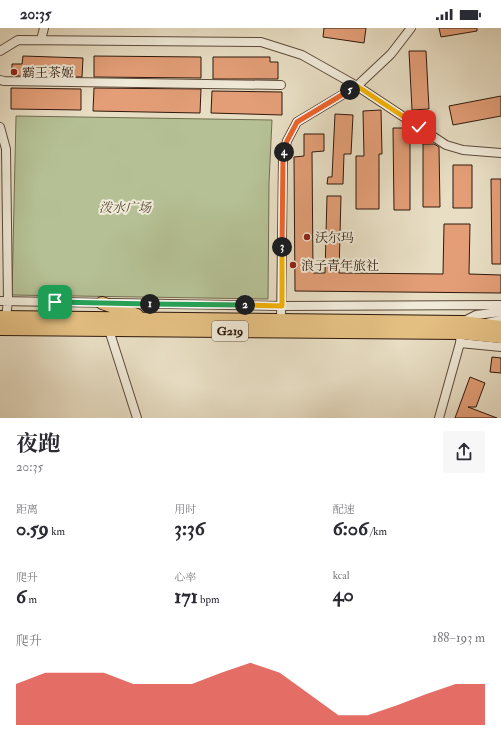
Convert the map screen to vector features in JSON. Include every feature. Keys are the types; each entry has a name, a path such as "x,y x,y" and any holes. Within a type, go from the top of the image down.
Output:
{"highway":[{"path":"102,302 147,318"},
{"name":"G219","path":"3,323 147,318 378,322 461,333"},
{"name":"G219","path":"3,323 109,330 461,333"},
{"path":"461,333 482,325 501,327"},
{"path":"461,333 501,337"}],"street":[{"path":"41,40 44,28"},
{"path":"281,320 283,158 287,141 297,122 357,86 391,54 411,28"},
{"path":"0,51 18,40 261,42 302,55 357,86 446,145 463,150 501,152"},
{"path":"0,80 4,82 281,85"},
{"path":"0,127 6,149 3,323"},
{"path":"4,301 282,306 501,305"},
{"path":"378,306 378,322"},
{"path":"438,418 461,333 476,315 501,312"},
{"path":"482,325 491,321 501,320"},
{"path":"109,330 137,418"},
{"path":"461,333 501,346"}],"green space":[{"name":"泼水广场","path":"16,116 272,120 269,183 268,299 12,295"}],"building":[{"path":"324,28 366,28 364,43 323,37"},
{"path":"439,28 477,28 477,31 441,37"},
{"path":"409,51 426,51 429,109 412,110"},
{"path":"23,56 83,58 82,77 12,76 12,64 22,64"},
{"path":"94,56 201,57 201,78 94,77"},
{"path":"213,57 270,57 270,62 278,62 278,79 213,79"},
{"path":"11,88 81,89 81,110 11,109"},
{"path":"94,88 201,89 200,113 93,111"},
{"path":"212,91 282,92 282,115 211,113"},
{"path":"501,96 501,116 453,125 449,106"},
{"path":"381,110 382,154 379,154 379,209 356,209 356,156 364,156 363,111"},
{"path":"335,114 353,115 351,154 344,154 343,184 327,184 328,177 332,177"},
{"path":"393,128 410,128 410,210 394,210"},
{"path":"304,134 324,134 324,151 312,152 313,273 325,273 327,196 341,196 339,273 443,274 444,224 470,224 469,274 501,275 501,293 295,291 294,157 304,156"},
{"path":"423,144 434,144 439,147 440,207 423,207"},
{"path":"453,165 472,165 472,208 453,208"},
{"path":"491,179 501,179 501,264 492,264"},
{"path":"492,357 501,358 501,373 490,372"},
{"path":"470,377 485,383 476,407 468,407 497,418 455,418"}],"place":[{"name":"霸王茶姬","path":"14,72"},
{"name":"沃尔玛","path":"307,237"},
{"name":"浪子青年旅社","path":"293,265"}],"route":[{"path":"55,302 282,306 283,158 287,141 297,122 357,86 419,127"}]}
